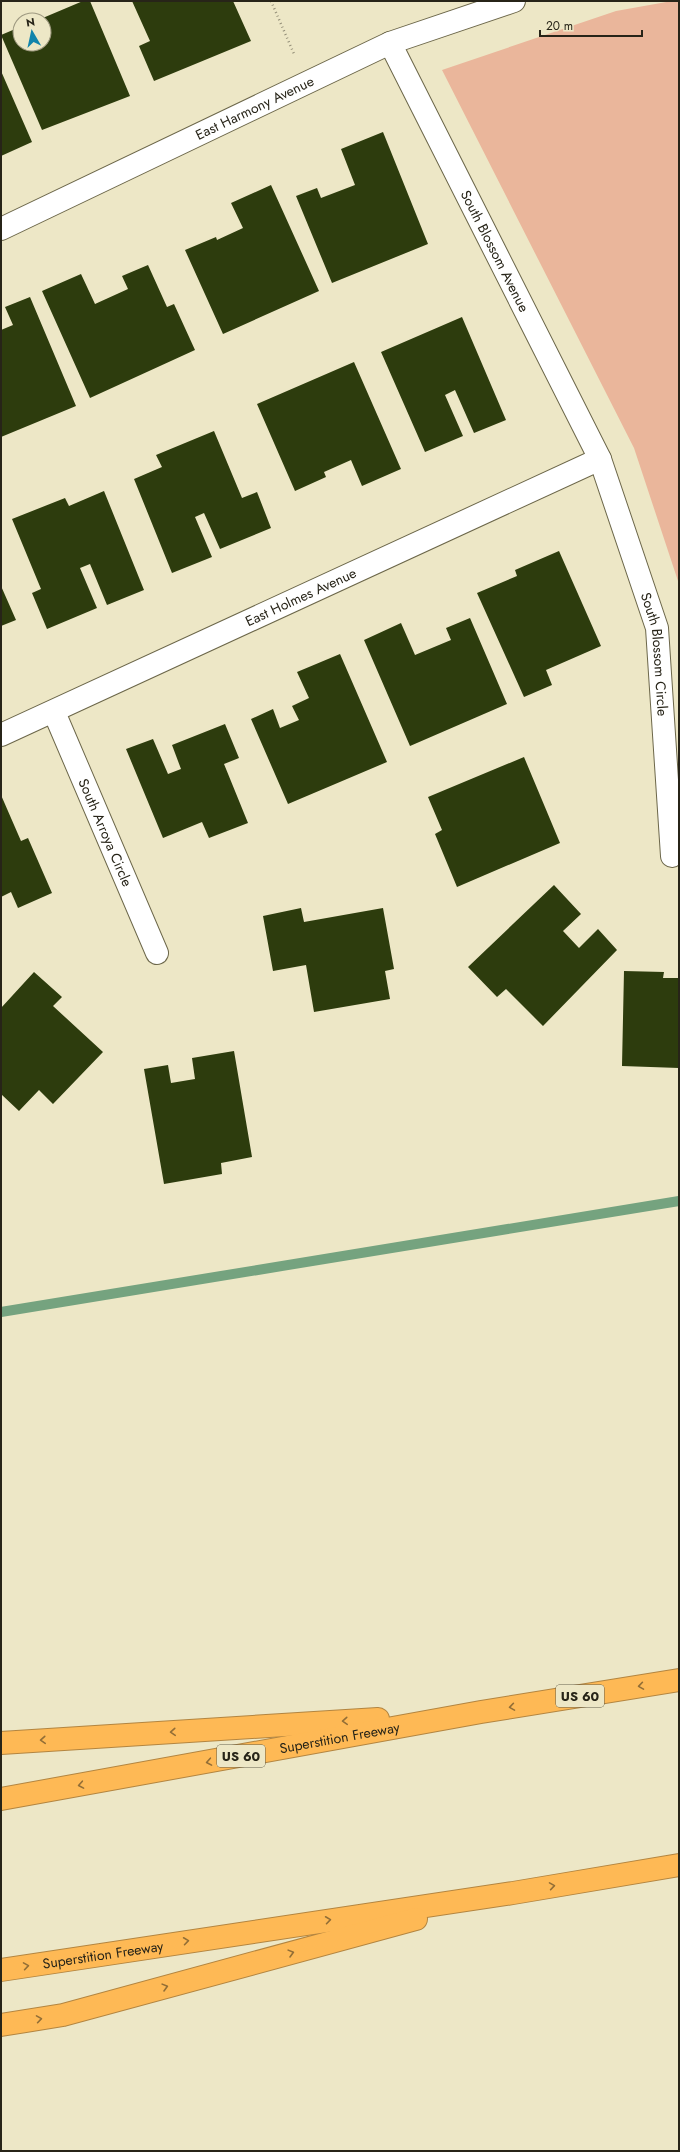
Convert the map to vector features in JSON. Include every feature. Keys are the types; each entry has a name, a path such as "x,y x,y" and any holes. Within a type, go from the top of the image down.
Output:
{"highway":[{"name":"Superstition Freeway","path":"1,1800 481,1712 679,1680"},
{"path":"1,1743 481,1712"},
{"name":"Superstition Freeway","path":"1,1970 513,1893 679,1865"},
{"path":"1,2025 63,2015 513,1893"}],"street":[{"name":"East Harmony Avenue","path":"1,229 390,43 514,1"},
{"name":"South Blossom Avenue","path":"390,43 600,459"},
{"name":"East Holmes Avenue","path":"1,735 54,712 600,459"},
{"name":"South Blossom Circle","path":"600,459 657,628 672,856"},
{"name":"South Arroya Circle","path":"54,712 157,953"}],"path":[{"path":"271,1 294,54"}],"shaded area":[{"path":"679,1 679,584 634,448 442,70 616,11"}],"building":[{"path":"83,1 90,1 130,96 42,130 1,35 12,30 12,52 52,52 52,14"},
{"path":"132,1 233,1 251,41 154,81 139,46 150,41"},
{"path":"1,71 32,142 1,156"},
{"path":"383,132 428,244 332,283 296,196 317,188 321,198 355,185 341,149"},
{"path":"271,185 319,291 223,334 185,250 216,237 217,240 243,228 231,203"},
{"path":"148,265 167,307 174,304 195,350 90,398 42,291 81,274 95,304 128,289 122,276"},
{"path":"30,297 76,406 1,437 1,330 13,325 5,307"},
{"path":"462,317 506,420 474,433 455,390 445,395 463,436 425,452 381,352"},
{"path":"354,362 401,469 362,486 351,460 324,472 326,477 295,491 257,404"},
{"path":"214,431 242,498 257,492 271,528 220,549 204,513 195,517 212,557 172,573 134,479 162,467 156,455"},
{"path":"104,491 144,590 107,605 90,564 80,568 97,608 47,629 32,593 41,589 12,519 65,498 69,506"},
{"path":"559,551 601,646 546,670 552,685 524,697 477,593 517,576 515,570"},
{"path":"1,586 16,620 1,626"},
{"path":"470,618 507,704 410,746 364,640 401,623 415,655 451,640 446,628"},
{"path":"340,654 387,762 288,804 251,719 273,709 280,728 299,720 292,706 309,698 297,672"},
{"path":"225,724 239,758 224,764 248,823 209,838 202,822 163,838 126,749 153,739 168,774 181,769 172,745"},
{"path":"524,757 560,843 457,887 435,834 442,830 428,797"},
{"path":"1,795 21,841 28,838 52,893 18,908 11,892 1,897"},
{"path":"554,885 581,914 563,931 579,948 598,929 617,950 543,1026 506,989 497,997 468,967"},
{"path":"301,908 304,922 383,908 394,969 385,971 390,999 314,1012 306,965 273,971 263,916"},
{"path":"624,971 664,972 663,978 679,978 679,1068 622,1066"},
{"path":"34,972 62,997 53,1006 103,1052 53,1104 39,1090 19,1111 1,1094 1,1008"},
{"path":"234,1051 252,1157 221,1163 222,1174 164,1184 144,1069 168,1065 171,1083 195,1079 192,1058"}],"waterway":[{"path":"1,1312 679,1201"}]}
